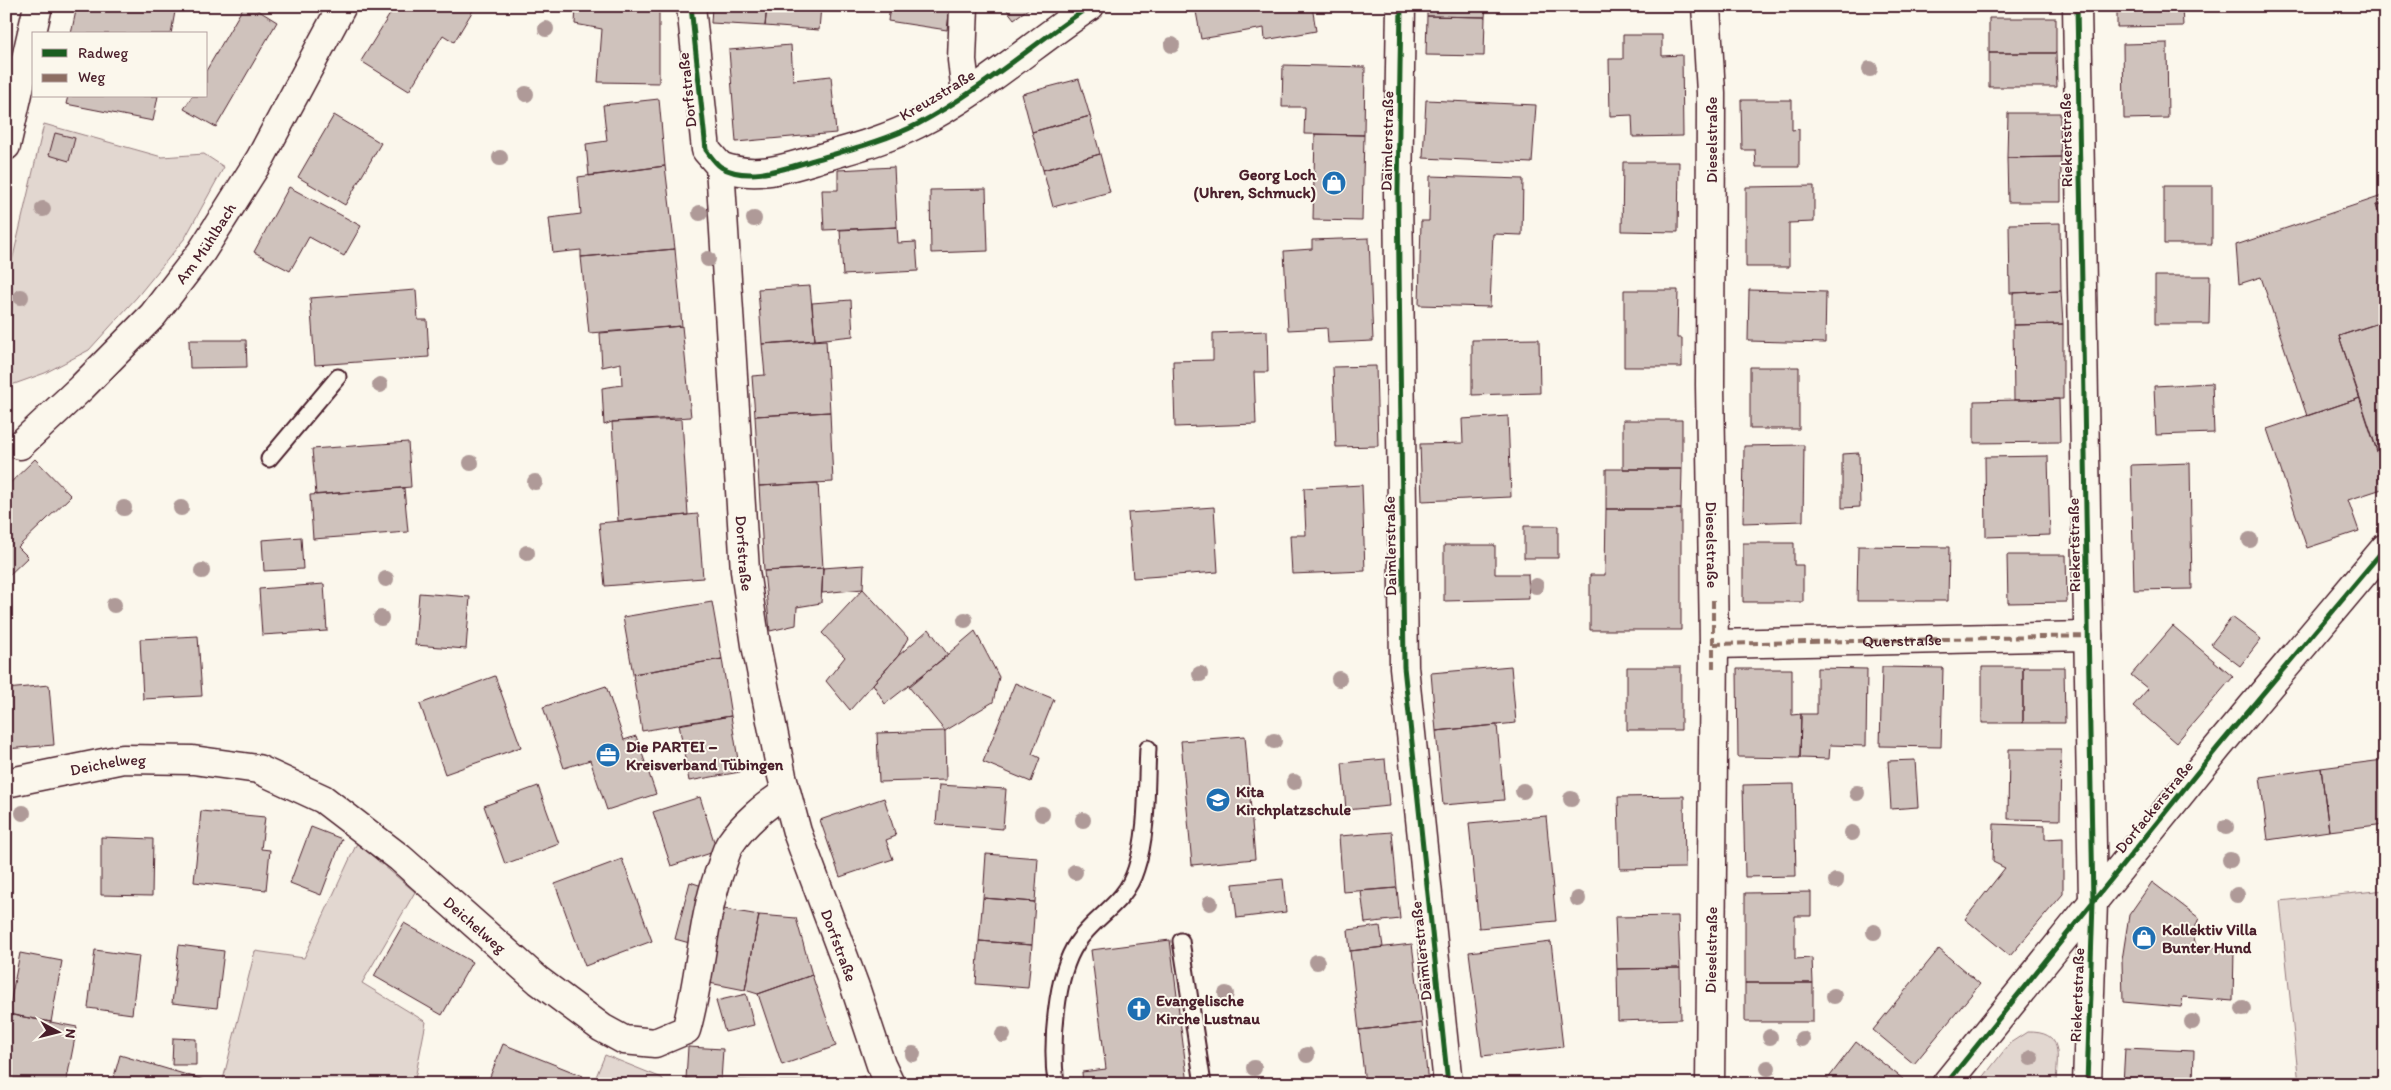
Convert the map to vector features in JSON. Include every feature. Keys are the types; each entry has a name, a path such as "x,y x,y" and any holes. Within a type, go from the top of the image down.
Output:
{"street":[{"path":"32,32 38,6"},
{"name":"Am Mühlbach","path":"20,446 153,315 202,251 260,159 342,6"},
{"name":"Dorfstraße","path":"691,6 706,150 720,166 745,571 756,645 786,792 811,875 855,987 881,1065 890,1084"},
{"path":"964,6 962,60 966,93"},
{"name":"Kreuzstraße","path":"720,166 736,172 754,174 788,168 871,143 917,124 966,93 1090,6"},
{"name":"Daimlerstraße","path":"1401,6 1398,190 1404,668 1448,1084"},
{"name":"Dieselstraße","path":"1706,6 1711,93 1710,385 1714,644 1710,1084"},
{"name":"Riekertstraße","path":"2076,6 2093,902 2087,1084"},
{"path":"6,146 32,32"},
{"name":"Dorfackerstraße","path":"1946,1084 2093,902 2385,548"},
{"name":"Querstraße","path":"1714,644 2088,636"},
{"name":"Deichelweg","path":"6,782 123,759 193,760 258,769 323,798 400,858 539,981 602,1028 624,1040 654,1043 686,1030 695,998 703,936 713,890 729,846 762,807 786,792"}],"lane":[{"path":"269,459 338,377"},
{"path":"1056,1084 1053,1046 1055,1019 1068,962 1077,943 1126,891 1136,870 1141,844 1148,748"},
{"path":"1181,941 1203,1084"}],"shaded area":[{"path":"44,124 162,157 204,154 224,167 185,238 137,297 89,350 45,373 6,387 6,287"},
{"path":"357,843 415,892 362,983 426,1022 414,1084 222,1084 255,951 304,958"},
{"path":"2385,890 2385,1084 2299,1084 2280,901"},
{"path":"2027,1032 2039,1033 2053,1040 2057,1055 2056,1084 1978,1084 2010,1043"},
{"path":"605,1055 662,1078 666,1084 593,1084"},
{"path":"766,1081 847,1081 839,1084 766,1084"}],"building":[{"path":"77,6 176,6 171,32 71,32"},
{"path":"244,6 251,6 277,22 216,127 184,109 191,98 208,98 208,68"},
{"path":"395,6 475,7 454,42 443,35 409,91 361,61"},
{"path":"576,6 659,6 659,83 598,82 602,29 575,24"},
{"path":"712,6 767,6 765,26 711,23"},
{"path":"767,6 821,6 819,30 765,26"},
{"path":"890,6 950,6 947,30 888,21"},
{"path":"1004,6 1032,6 1014,19"},
{"path":"1195,6 1312,6 1316,31 1265,40 1264,28 1201,39"},
{"path":"1427,6 1486,6 1485,17 1427,16"},
{"path":"1610,6 1674,6 1674,11 1610,9"},
{"path":"2117,6 2182,6 2183,26 2117,27"},
{"path":"1427,16 1485,17 1484,56 1426,55"},
{"path":"1989,18 2056,18 2056,53 1989,53"},
{"path":"1623,35 1662,35 1662,56 1682,55 1683,136 1633,137 1632,115 1610,116 1609,59 1623,59"},
{"path":"2167,43 2168,118 2124,119 2123,44"},
{"path":"791,45 793,80 831,76 836,133 736,142 729,50"},
{"path":"1989,53 2056,53 2057,87 1989,87"},
{"path":"1283,65 1365,67 1364,135 1304,134 1305,107 1282,107"},
{"path":"1079,79 1090,116 1032,132 1022,94"},
{"path":"68,98 158,98 153,121 66,104"},
{"path":"659,99 665,166 589,176 586,144 607,141 603,105"},
{"path":"1426,100 1536,105 1532,163 1423,158"},
{"path":"1741,100 1792,100 1792,130 1799,129 1799,167 1756,167 1755,150 1742,150"},
{"path":"2008,113 2060,113 2061,157 2007,158"},
{"path":"334,115 381,143 345,205 298,177"},
{"path":"1090,116 1100,154 1043,170 1032,132"},
{"path":"55,133 75,138 69,161 49,155"},
{"path":"1315,134 1364,135 1362,221 1313,220"},
{"path":"1100,154 1110,192 1053,207 1043,170"},
{"path":"2061,157 2061,202 2008,202 2007,158"},
{"path":"1623,162 1679,162 1678,232 1622,231"},
{"path":"665,166 675,249 581,257 581,250 553,253 549,218 581,214 578,177"},
{"path":"894,167 897,227 824,230 822,190 838,190 838,170"},
{"path":"1430,176 1523,179 1522,235 1493,234 1490,307 1419,305 1421,221 1429,221"},
{"path":"1814,186 1814,222 1789,223 1789,267 1746,267 1746,187"},
{"path":"2164,186 2212,186 2212,244 2164,244"},
{"path":"289,187 361,226 344,256 309,237 290,271 254,252"},
{"path":"986,189 988,251 931,253 930,190"},
{"path":"2385,195 2385,203 2376,205 2385,231 2385,321 2339,336 2360,398 2307,416 2261,277 2239,284 2236,245"},
{"path":"2385,203 2385,231 2376,205"},
{"path":"2060,223 2061,291 2010,293 2009,224"},
{"path":"897,227 898,243 916,242 918,271 843,275 840,230"},
{"path":"1369,238 1373,341 1328,343 1327,328 1288,330 1284,251 1312,249 1312,240"},
{"path":"675,249 682,326 589,333 581,257"},
{"path":"2155,276 2210,276 2209,324 2155,324"},
{"path":"810,286 815,340 762,344 758,289"},
{"path":"416,290 418,320 427,320 429,357 315,365 310,298"},
{"path":"1624,290 1678,290 1677,338 1682,338 1682,367 1624,367"},
{"path":"1749,290 1826,292 1825,343 1748,341"},
{"path":"2061,291 2063,324 2013,325 2013,293"},
{"path":"851,300 853,336 815,340 812,303"},
{"path":"2385,321 2385,466 2382,467 2339,336"},
{"path":"2063,324 2063,399 2014,400 2013,325"},
{"path":"682,326 691,417 612,422 604,425 602,388 622,385 621,363 602,367 600,333"},
{"path":"1267,331 1268,372 1254,372 1256,424 1175,427 1173,361 1213,360 1213,333"},
{"path":"1539,339 1540,393 1472,395 1472,340"},
{"path":"189,340 246,340 247,367 190,368"},
{"path":"826,340 830,412 755,416 752,376 765,375 762,344"},
{"path":"1376,366 1378,446 1336,447 1333,367"},
{"path":"1750,367 1799,367 1799,429 1750,429"},
{"path":"2212,383 2214,433 2156,435 2154,386"},
{"path":"2360,398 2385,475 2385,488 2348,500 2359,531 2307,548 2267,429"},
{"path":"2059,399 2060,442 1974,443 1974,401"},
{"path":"830,412 833,482 759,486 755,416"},
{"path":"1508,416 1511,497 1422,501 1420,444 1463,443 1462,419"},
{"path":"682,419 688,515 618,521 612,422"},
{"path":"1623,420 1682,420 1682,469 1623,469"},
{"path":"408,442 411,487 316,495 312,449"},
{"path":"1804,445 1803,521 1743,523 1744,446"},
{"path":"1859,453 1860,507 1842,508 1842,454"},
{"path":"2048,456 2050,535 1986,537 1985,457"},
{"path":"35,459 71,496 18,547 28,557 6,578 6,487"},
{"path":"2190,463 2192,589 2134,590 2131,465"},
{"path":"1606,469 1682,469 1681,509 1606,509"},
{"path":"818,483 823,568 764,571 759,486"},
{"path":"1362,485 1365,571 1292,574 1290,535 1306,535 1304,488"},
{"path":"404,488 408,532 313,539 310,495"},
{"path":"1214,507 1218,572 1133,578 1128,513"},
{"path":"1606,509 1681,509 1681,630 1590,630 1590,575 1605,575"},
{"path":"698,514 703,578 605,586 599,523"},
{"path":"1524,526 1558,526 1558,558 1524,558"},
{"path":"301,537 303,569 264,571 262,540"},
{"path":"1743,543 1794,543 1794,565 1803,565 1803,602 1743,602"},
{"path":"1444,545 1495,545 1495,574 1528,574 1529,599 1444,601"},
{"path":"1858,546 1949,547 1948,601 1857,601"},
{"path":"2007,555 2066,555 2067,602 2008,603"},
{"path":"864,565 863,589 822,593 823,568"},
{"path":"823,568 821,603 797,607 796,625 770,631 764,571"},
{"path":"324,584 327,631 262,635 259,589"},
{"path":"863,589 908,638 898,656 850,710 826,681 845,657 822,633"},
{"path":"419,593 470,597 466,649 415,645"},
{"path":"712,602 722,659 633,674 623,617"},
{"path":"2232,617 2261,639 2240,666 2211,644"},
{"path":"2173,626 2233,677 2176,743 2133,706 2148,689 2131,675"},
{"path":"929,629 948,655 885,704 873,684 898,656"},
{"path":"975,631 999,677 993,702 945,731 909,687"},
{"path":"198,636 202,696 143,699 140,639"},
{"path":"722,659 731,716 642,731 633,674"},
{"path":"1511,666 1516,723 1436,731 1431,673"},
{"path":"1627,667 1681,667 1681,730 1627,730"},
{"path":"1882,667 1943,668 1941,747 1880,746"},
{"path":"1982,667 2023,667 2023,723 1982,723"},
{"path":"2023,667 2064,667 2065,723 2023,723"},
{"path":"1817,668 1867,669 1866,746 1830,745 1829,759 1800,758 1801,714 1817,714"},
{"path":"1737,669 1792,669 1792,715 1801,714 1800,758 1738,757"},
{"path":"495,676 521,747 445,774 420,704"},
{"path":"1015,683 1054,699 1032,754 1040,758 1031,782 983,762"},
{"path":"49,685 54,745 6,749 6,689"},
{"path":"606,686 624,740 636,736 656,794 607,810 590,760 564,768 543,707"},
{"path":"731,716 740,772 689,781 679,724"},
{"path":"1497,725 1504,800 1443,805 1436,731"},
{"path":"945,731 946,780 879,782 877,733"},
{"name":"Kita Kirchplatzschule","path":"1245,736 1255,859 1192,865 1181,741"},
{"path":"2009,749 2061,749 2060,820 2008,819"},
{"path":"1385,759 1389,806 1346,810 1342,763"},
{"path":"1915,760 1918,807 1891,809 1888,761"},
{"path":"2383,760 2385,824 2329,831 2321,768"},
{"path":"2321,768 2329,831 2268,840 2260,777"},
{"path":"1794,784 1796,876 1745,877 1743,785"},
{"path":"939,785 1006,789 1003,829 936,824"},
{"path":"538,786 559,844 505,864 484,806"},
{"path":"1684,796 1685,868 1620,869 1618,797"},
{"path":"700,797 717,851 671,866 653,812"},
{"path":"884,798 896,836 886,840 893,859 840,877 820,820"},
{"path":"201,811 265,817 261,849 270,850 266,890 194,882"},
{"path":"1546,816 1556,921 1479,928 1469,823"},
{"path":"1994,824 2045,826 2045,839 2063,838 2063,894 2010,956 1965,919 2005,868 1993,862"},
{"path":"311,827 342,839 321,895 290,883"},
{"path":"1392,832 1397,888 1343,892 1339,836"},
{"path":"101,837 153,839 152,896 101,895"},
{"path":"986,854 1038,858 1035,902 983,898"},
{"path":"622,859 652,941 585,966 555,884"},
{"path":"1283,879 1286,912 1237,918 1233,884"},
{"path":"690,882 708,888 693,944 675,939"},
{"path":"2152,882 2199,918 2193,933 2196,946 2234,949 2233,1001 2183,997 2181,1007 2123,1002 2122,960 2129,915"},
{"path":"1397,888 1400,919 1365,923 1361,891"},
{"path":"1811,892 1811,916 1795,916 1795,959 1812,958 1813,983 1745,983 1745,893"},
{"path":"983,898 1035,902 1032,945 979,941"},
{"path":"718,908 759,915 745,990 704,982"},
{"path":"759,915 796,918 812,975 758,994 745,990"},
{"path":"1678,916 1680,968 1617,969 1615,917"},
{"path":"404,923 472,962 442,1015 374,976"},
{"path":"1380,926 1383,947 1350,951 1348,930"},
{"name":"Evangelische Kirche Lustnau","path":"1170,940 1188,1084 1083,1084 1082,1072 1106,1069 1091,950"},
{"path":"979,941 1032,945 1028,988 976,984"},
{"path":"1551,942 1563,1047 1482,1056 1469,952"},
{"path":"1412,944 1422,1023 1359,1030 1350,951"},
{"path":"179,945 224,951 217,1008 172,1003"},
{"path":"1939,949 1980,984 1914,1064 1873,1030"},
{"path":"95,950 139,956 132,1014 88,1008"},
{"path":"20,953 62,961 51,1022 8,1014"},
{"path":"1680,968 1681,1019 1618,1021 1617,969"},
{"path":"812,975 836,1046 782,1065 758,994"},
{"path":"1745,983 1813,983 1813,1022 1745,1022"},
{"path":"746,994 754,1025 725,1032 716,1001"},
{"path":"8,1014 77,1027 66,1084 6,1083"},
{"path":"1422,1023 1428,1084 1365,1084 1359,1030"},
{"path":"173,1038 196,1039 196,1065 172,1065"},
{"path":"1856,1042 1903,1079 1900,1084 1824,1084"},
{"path":"503,1044 583,1076 580,1084 487,1084"},
{"path":"688,1047 723,1049 721,1081 686,1079"},
{"path":"2125,1048 2194,1051 2193,1084 2123,1084"},
{"path":"120,1055 214,1083 214,1084 112,1084"},
{"path":"864,1076 867,1084 839,1084 847,1081"},
{"path":"732,1080 766,1081 766,1084 732,1084"}],"marked path":[{"path":"1713,600 1713,672"},
{"path":"1714,644 2088,636"}],"cycle path":[{"path":"691,6 706,150 721,167 743,174 779,170 853,149 918,124 984,83 1090,6"},
{"path":"1401,6 1398,190 1404,667 1448,1084"},
{"path":"2077,6 2093,902 2087,1084"},
{"path":"1946,1084 2218,747 2385,548"}],"place":[{"name":"Georg Loch (Uhren, Schmuck)","path":"1334,183"},
{"name":"Die PARTEI – Kreisverband Tübingen","path":"608,755"},
{"name":"Kita Kirchplatzschule","path":"1218,800"},
{"name":"Kollektiv Villa Bunter Hund","path":"2144,938"},
{"name":"Evangelische Kirche Lustnau","path":"1139,1009"}]}
